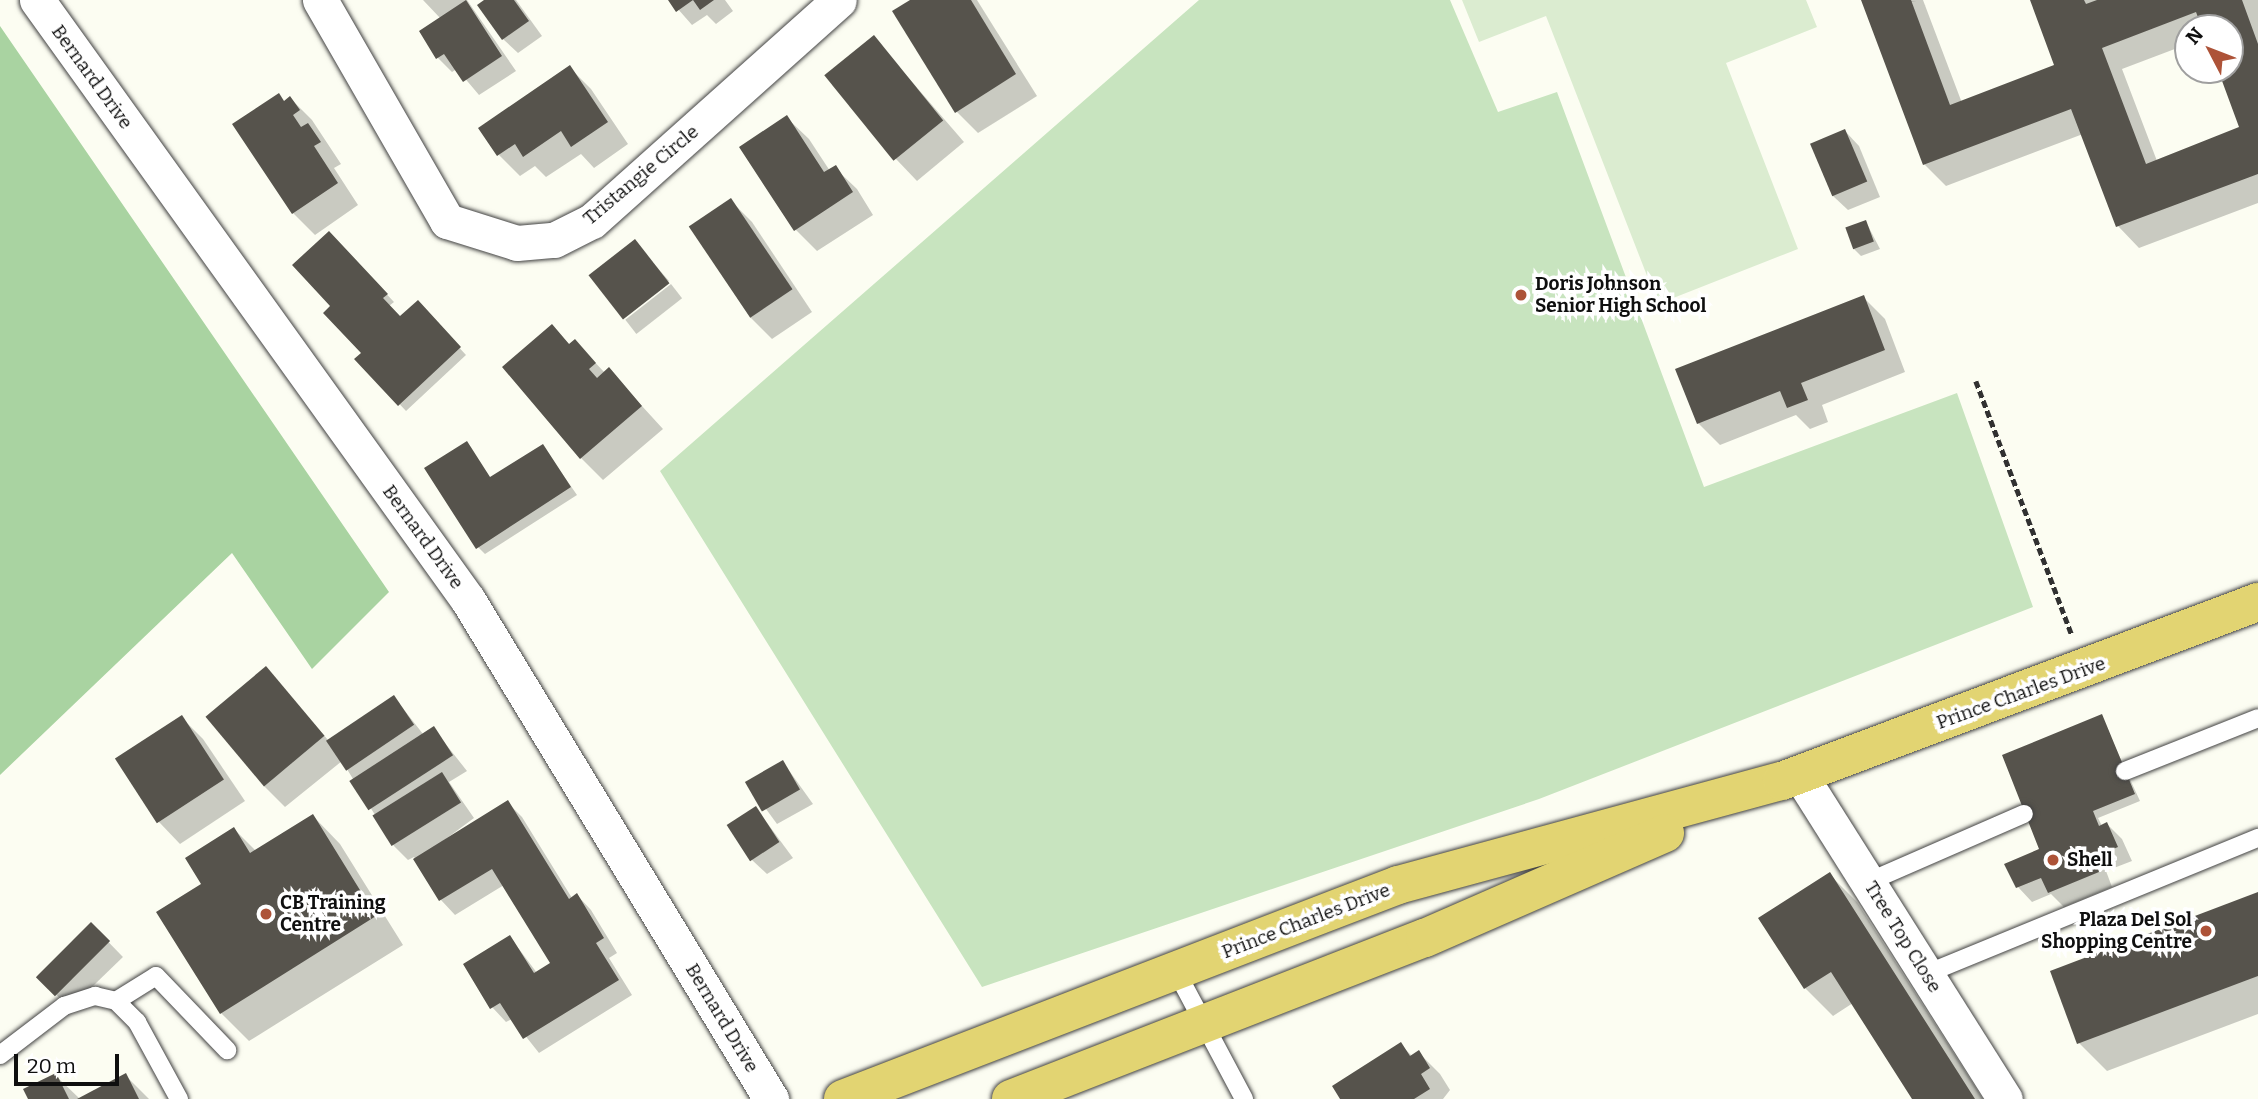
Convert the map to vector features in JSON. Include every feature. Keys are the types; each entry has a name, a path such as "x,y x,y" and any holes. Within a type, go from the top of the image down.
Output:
{"highway":[{"name":"Prince Charles Drive","path":"1011,1099 1425,938 1791,778 2085,670 2258,602"},
{"name":"Prince Charles Drive","path":"843,1099 1398,885 1791,778"}],"street":[{"name":"Bernard Drive","path":"37,0 468,600 771,1099"},
{"name":"Tristangie Circle","path":"320,0 447,221 517,243 554,240 592,221 839,0"},
{"name":"Tree Top Close","path":"1791,778 1868,882 2005,1099"}],"lane":[{"path":"2125,771 2258,718"},
{"path":"1868,882 2024,814"},
{"path":"1926,974 2258,838"},
{"path":"1176,971 1244,1099"},
{"path":"116,1001 156,976 227,1049"},
{"path":"0,1055 64,1006 95,996 116,1001 137,1022 179,1099"}],"path":[{"path":"1976,381 2085,670"}],"green space":[{"name":"Doris Johnson Senior High School","path":"1199,0 1450,0 1498,112 1557,92 1704,487 1957,393 2033,607 1539,799 982,987 660,471"},
{"path":"1462,0 1806,0 1817,27 1726,63 1798,249 1658,304 1546,16 1479,42"},
{"path":"0,26 389,592 312,669 232,553 0,775"}],"building":[{"path":"466,0 502,56 463,82 444,54 436,59 419,31"},
{"path":"484,0 514,0 529,21 502,40 477,5"},
{"path":"668,0 693,0 676,12"},
{"path":"693,0 714,0 700,10"},
{"path":"910,0 971,0 1016,74 955,113 892,11"},
{"path":"1861,0 1911,0 1950,105 2054,65 2030,0 2084,0 2086,4 2097,0 2242,0 2258,44 2258,174 2116,227 2071,109 1923,165","holes":["2174,14 2244,14 2244,84 2223,84 2239,127 2146,164 2102,48 2174,20"]},
{"path":"874,35 943,120 893,161 824,75"},
{"path":"570,65 608,122 571,147 561,131 523,157 515,144 497,156 478,128"},
{"path":"279,93 284,101 290,96 300,110 293,115 301,127 308,123 321,142 314,146 338,183 292,214 232,124"},
{"path":"787,115 824,172 836,165 853,192 794,231 739,147"},
{"path":"1845,129 1867,181 1832,196 1810,144"},
{"path":"731,198 793,289 750,318 689,227"},
{"path":"1866,220 1874,242 1853,249 1845,228"},
{"path":"329,231 388,294 383,298 400,316 418,300 461,347 398,406 354,359 361,353 323,313 330,306 292,265"},
{"path":"635,239 669,283 623,319 589,275"},
{"path":"1864,295 1885,350 1801,383 1808,400 1787,408 1780,391 1697,424 1675,369"},
{"path":"552,324 569,344 575,339 596,363 589,369 597,378 609,367 642,406 580,459 502,367"},
{"path":"467,441 490,477 543,444 571,487 476,549 424,468"},
{"path":"266,666 324,736 264,786 205,717"},
{"path":"394,695 414,725 346,771 326,741"},
{"path":"2102,714 2135,794 2093,811 2099,826 2107,822 2118,847 2093,857 2099,872 2048,893 2041,878 2016,888 2004,864 2039,849 2002,755"},
{"path":"182,715 224,780 157,823 115,759"},
{"path":"434,726 453,755 368,810 349,781"},
{"path":"783,760 800,789 762,811 745,782"},
{"path":"442,772 461,803 392,846 372,815"},
{"path":"508,800 569,899 577,893 604,938 596,943 619,980 523,1039 500,1003 490,1009 463,964 510,935 534,973 550,963 492,869 439,901 413,859"},
{"path":"756,806 779,842 750,861 727,825"},
{"name":"CB Training Centre","path":"313,814 376,916 220,1014 156,912 201,884 185,858 234,827 250,853"},
{"path":"1830,872 1975,1099 1912,1099 1831,972 1804,989 1758,918"},
{"name":"Plaza Del Sol Shopping Centre","path":"2258,892 2258,976 2077,1044 2050,971"},
{"path":"91,922 110,941 55,996 36,977"},
{"path":"1401,1042 1410,1056 1419,1050 1430,1068 1421,1074 1430,1089 1414,1099 1340,1099 1332,1086"},
{"path":"56,1073 69,1099 28,1099 23,1089"},
{"path":"126,1073 139,1099 77,1099"}],"place":[{"name":"Doris Johnson Senior High School","path":"1521,295"},
{"name":"Shell","path":"2053,860"},
{"name":"CB Training Centre","path":"266,914"},
{"name":"Plaza Del Sol Shopping Centre","path":"2206,931"}]}
